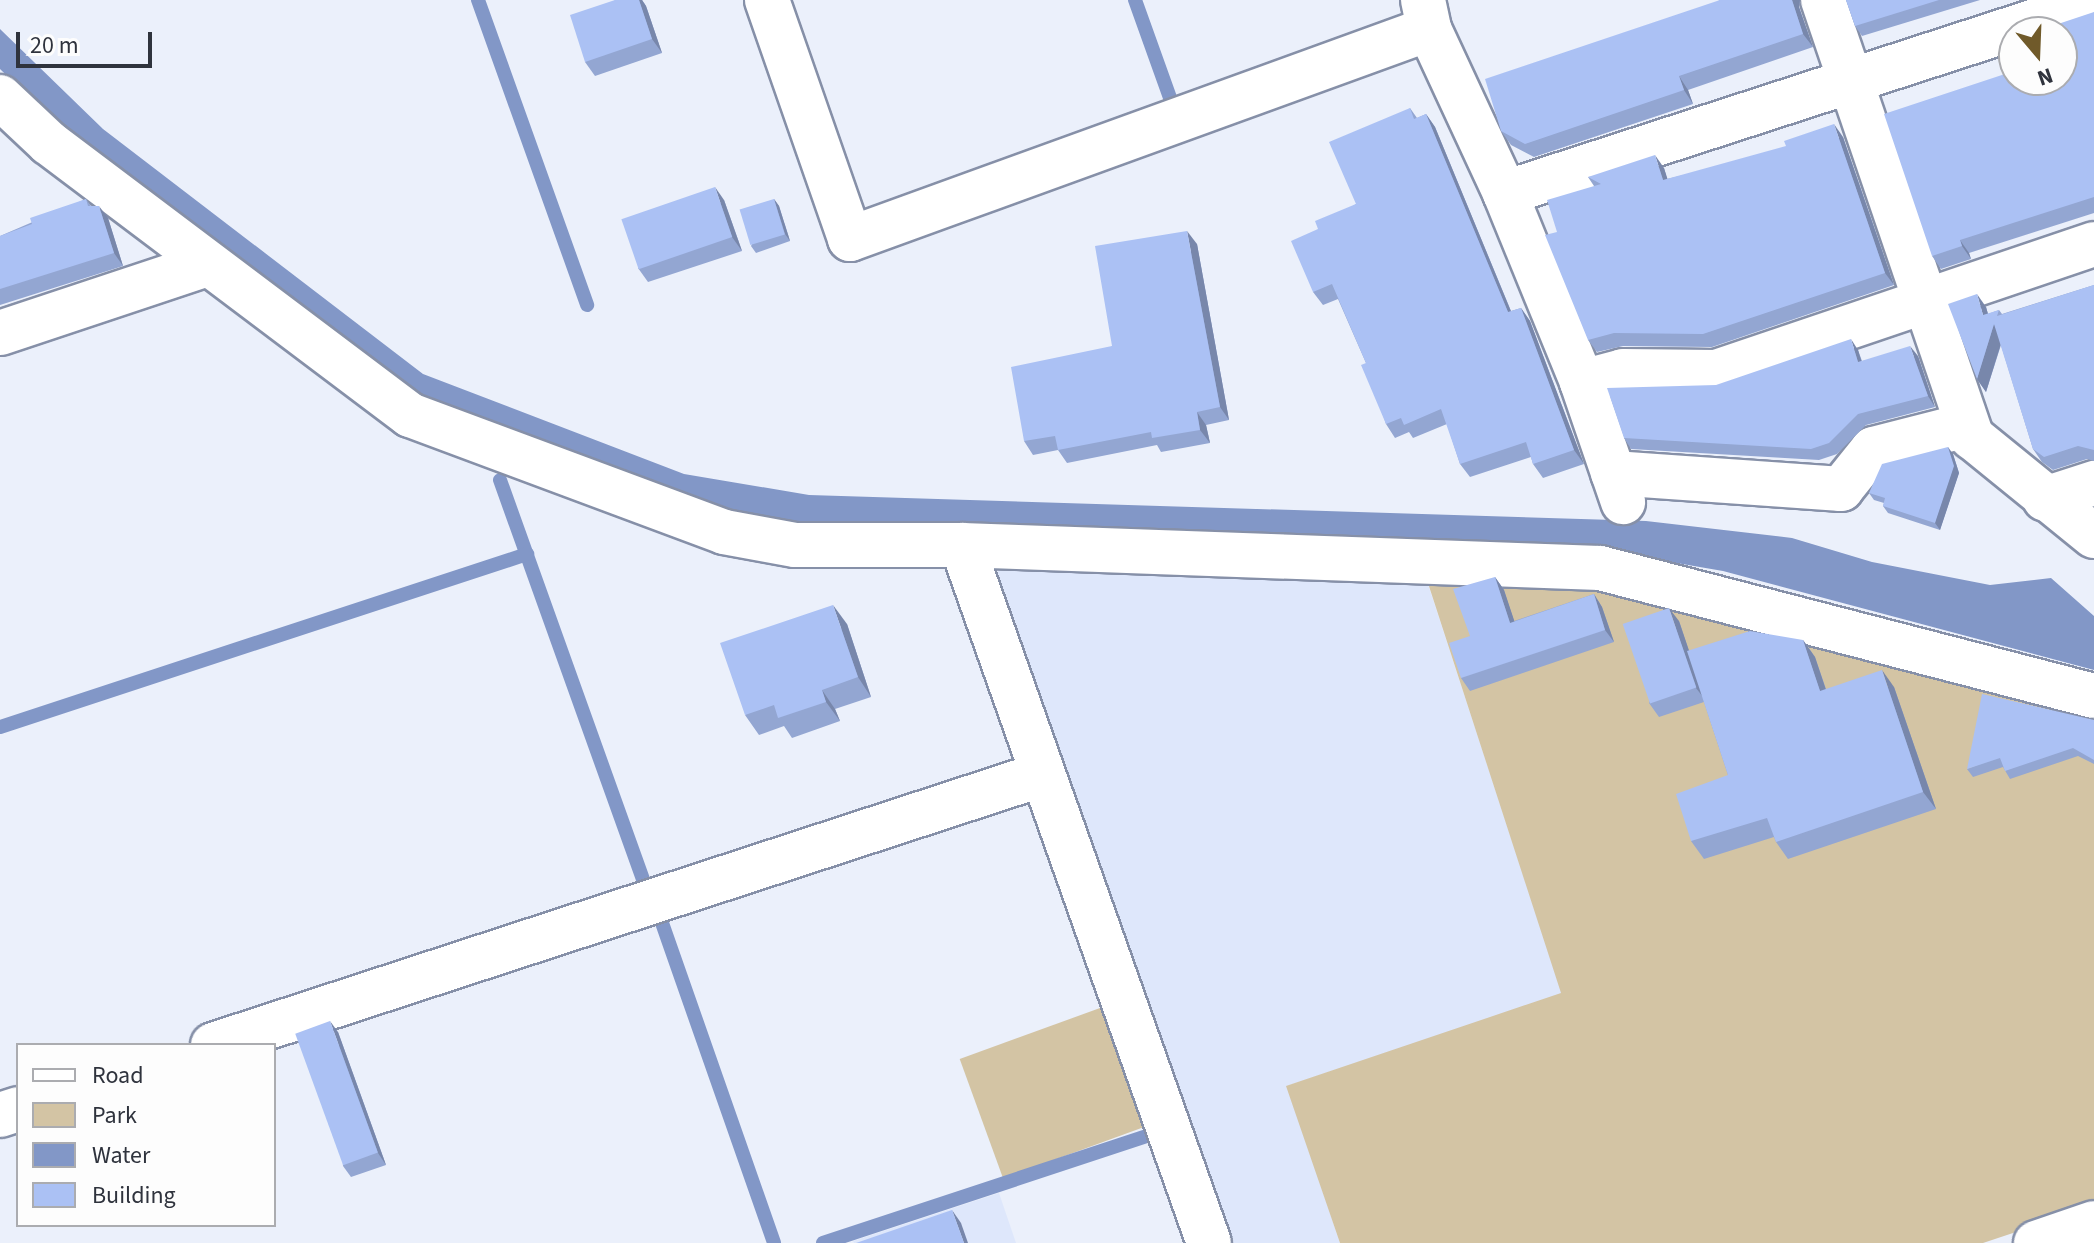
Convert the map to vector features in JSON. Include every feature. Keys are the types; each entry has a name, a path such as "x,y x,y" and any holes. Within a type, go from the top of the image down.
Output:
{"street":[{"path":"767,0 850,239 1426,15 1505,193 1582,382 1618,487 1841,489 1873,449 1967,425"},
{"path":"1823,0 1972,437 2094,536"},
{"path":"1505,193 2094,2"},
{"path":"0,97 49,143 410,415 649,508 724,532 795,545 962,545 1600,568 2094,696"},
{"path":"1582,382 1623,371 1716,372 2094,244"},
{"path":"0,333 208,264"},
{"path":"2045,499 2094,483"},
{"path":"962,545 1209,1243"},
{"path":"219,1043 1043,774"},
{"path":"2036,1243 2094,1223"}],"shaded area":[{"path":"1003,566 1425,575 1562,994 1287,1086 1340,1243 1220,1243 987,583"},
{"path":"999,1193 1016,1243 853,1241"}],"green space":[{"path":"1427,580 1582,585 2094,719 2094,1206 1983,1243 1340,1243 1286,1086 1561,993"},
{"path":"1111,1004 1154,1123 1003,1178 960,1059"}],"water":[{"path":"0,29 103,129 423,374 684,474 809,495 1646,521 1792,538 1872,562 1990,585 2051,578 2094,616 2094,670 1723,571 1589,548 790,522 718,510 411,399 69,136 0,69"}],"building":[{"path":"615,0 639,0 652,39 585,62 570,15"},
{"path":"1720,0 1792,0 1803,34 1679,76 1684,90 1525,144 1501,131 1485,79"},
{"path":"1846,0 1939,0 1855,26"},
{"path":"2094,12 2094,197 1960,240 1962,246 1932,256 1884,114 1998,76 1998,96 2078,96 2078,17"},
{"path":"1410,108 1414,119 1426,114 1508,312 1521,308 1574,450 1533,464 1526,442 1460,464 1441,409 1404,425 1401,418 1386,424 1361,365 1366,363 1332,284 1313,292 1291,241 1318,229 1315,221 1356,204 1329,142"},
{"path":"1834,124 1885,273 1703,334 1614,333 1588,340 1545,235 1557,232 1547,200 1601,184 1588,177 1655,155 1663,180 1786,146 1784,141"},
{"path":"715,187 732,237 639,269 621,219"},
{"path":"86,199 88,206 99,206 114,253 0,289 0,236 32,224 30,218"},
{"path":"774,199 785,234 750,245 740,210"},
{"path":"1187,231 1220,407 1197,412 1200,430 1152,438 1151,432 1058,450 1055,436 1024,441 1011,367 1112,346 1095,246"},
{"path":"2094,285 2094,450 2078,446 2044,457 2033,449 1994,324 1977,379 1948,304 1977,294 1983,315 1999,310 1997,316"},
{"path":"1851,339 1858,362 1910,346 1928,396 1858,414 1829,443 1811,449 1624,438 1607,388 1716,385"},
{"path":"1948,447 1954,466 1935,523 1883,506 1885,498 1869,493 1882,464"},
{"path":"1495,577 1510,623 1594,594 1605,630 1461,678 1449,643 1470,636 1453,589"},
{"path":"833,605 858,677 822,690 826,702 778,718 774,705 745,715 720,643"},
{"path":"1669,608 1696,687 1650,703 1623,624"},
{"path":"1750,631 1803,640 1820,691 1882,670 1923,792 1776,842 1767,818 1691,841 1676,794 1728,775 1687,651"},
{"path":"1982,694 2094,720 2094,760 2073,748 2005,771 2000,758 1967,769"},
{"path":"330,1021 378,1153 343,1165 295,1034"},
{"path":"952,1210 964,1243 856,1243"}],"waterway":[{"path":"478,0 587,305"},
{"path":"1135,0 1173,106"},
{"path":"500,480 646,888"},
{"path":"0,727 527,554"},
{"path":"661,920 774,1243"},
{"path":"823,1243 1152,1134"}]}
